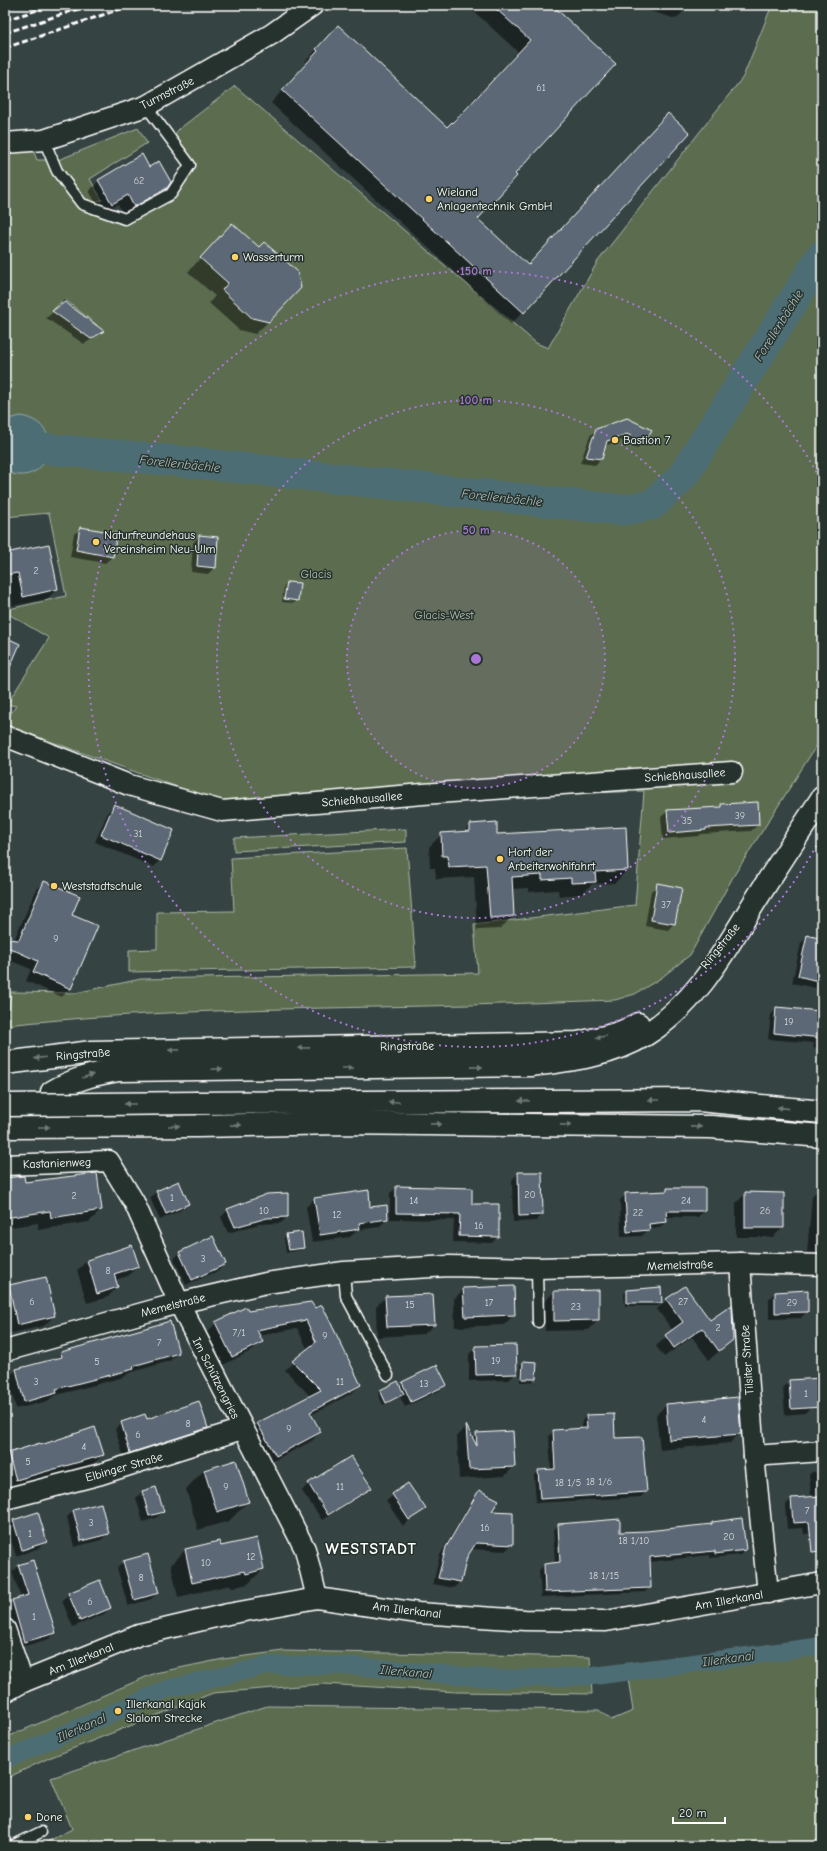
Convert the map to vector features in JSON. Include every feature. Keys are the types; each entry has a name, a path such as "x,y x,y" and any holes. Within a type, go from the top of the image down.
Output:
{"main road":[{"name":"Ringstraße","path":"52,1092 71,1082 93,1074 119,1070 532,1065 577,1060 615,1050 645,1036 667,1020 696,992 719,961 822,798"},
{"name":"Ringstraße","path":"5,1063 92,1052 578,1042 630,1029 660,1007 700,972 754,904"},
{"path":"5,1104 699,1100 822,1112"},
{"path":"5,1127 197,1126 337,1123 711,1127 822,1136"}],"street":[{"name":"Turmstraße","path":"5,143 44,140 146,106 272,34 313,5"},
{"name":"Schießhausallee","path":"5,736 129,786 222,811 423,794 732,772"},
{"name":"Kastanienweg","path":"5,1165 109,1161"},
{"name":"Im Schützengries","path":"109,1161 134,1202 179,1303 242,1429 305,1549 317,1598"},
{"name":"Memelstraße","path":"5,1351 179,1303 266,1283 344,1272 449,1266 537,1268 740,1263 822,1265"},
{"name":"Tilsiter Straße","path":"740,1263 754,1456 768,1593"},
{"name":"Elbinger Straße","path":"5,1499 116,1470 242,1429"},
{"path":"754,1456 822,1451"},
{"name":"Am Illerkanal","path":"5,1692 23,1682 139,1635 228,1614 317,1598 418,1612 525,1620 606,1621 822,1583"},
{"path":"5,1629 23,1682"}],"lane":[{"path":"44,140 57,171 82,204 125,219 171,194 190,165 146,106"},
{"path":"537,1268 538,1322"},
{"path":"344,1272 346,1296 388,1375"},
{"path":"12,1846 41,1832"}],"green space":[{"name":"Glacis","path":"772,5 822,5 822,737 733,877 690,955 661,978 635,994 615,1000 163,1013 7,1025 11,992 75,993 141,979 478,973 474,925 635,905 644,791 455,798 222,803 5,725 5,722 16,706 7,704 49,638 5,612 5,610 66,596 49,513 5,517 5,149 33,150 37,160 58,160 138,128 147,143 90,179 102,200 91,203 120,224 175,198 194,162 173,136 179,129 235,86 536,343 548,348 598,261 743,77","holes":["64,299 97,325 57,314 52,311"]},
{"path":"406,829 406,842 234,851 234,838"},
{"path":"407,848 416,967 129,972 129,950 157,949 157,912 234,911 231,858"},
{"name":"Illerkanal Kajak Slalom Strecke","path":"283,1651 590,1657 592,1694 457,1692 323,1684 213,1693 49,1758 5,1779 5,1738 155,1673 223,1659"},
{"path":"822,1651 822,1846 39,1846 72,1829 51,1778 267,1706 599,1710 611,1720 633,1711 628,1678"}],"water":[{"path":"21,416 36,422 46,431 49,443 48,455 42,465 33,473 20,475 5,471 5,421"}],"building":[{"path":"492,5 552,5 616,64 515,174 517,176 478,219 528,265 668,113 690,133 524,313 282,90 318,51 316,49 338,25 447,127 452,122 453,123 530,40"},
{"path":"142,154 149,167 159,161 171,182 167,188 134,207 128,195 112,204 98,180"},
{"path":"232,223 259,247 264,242 297,271 301,288 269,322 252,318 222,290 228,283 200,258"},
{"path":"65,302 104,331 91,339 52,311"},
{"path":"627,418 652,430 644,443 627,434 607,441 602,459 586,457 596,429"},
{"name":"Naturfreundehaus Vereinsheim Neu-Ulm","path":"80,527 117,533 113,557 76,550"},
{"path":"199,535 218,537 216,568 197,566"},
{"path":"49,544 58,589 23,597 18,573 5,575 5,553"},
{"path":"287,582 300,583 298,601 284,599"},
{"path":"5,637 20,644 5,679"},
{"path":"758,802 759,825 706,828 706,830 669,833 667,810 721,807 721,804"},
{"path":"114,804 174,830 161,861 101,835"},
{"path":"497,822 497,834 626,827 628,870 595,872 596,882 571,883 571,878 542,880 542,875 512,877 514,916 490,918 486,865 449,867 448,856 442,856 441,833 470,831 470,824"},
{"path":"44,881 80,896 72,915 98,926 71,989 33,972 38,961 5,946 5,939 19,940"},
{"path":"657,883 682,888 675,924 651,920"},
{"path":"807,935 822,939 822,982 798,976"},
{"path":"776,1007 821,1011 822,1038 774,1033"},
{"path":"518,1172 542,1172 543,1215 519,1216"},
{"path":"97,1173 102,1210 51,1218 50,1211 5,1218 5,1178 24,1176 25,1182"},
{"path":"179,1181 189,1204 166,1214 156,1191"},
{"path":"396,1186 472,1188 472,1204 499,1204 499,1237 459,1236 460,1214 396,1213"},
{"path":"667,1188 705,1188 705,1211 666,1211 667,1222 649,1224 650,1230 627,1232 625,1193 667,1191"},
{"path":"369,1190 370,1207 387,1205 388,1219 359,1223 360,1229 320,1235 314,1198"},
{"path":"745,1192 784,1193 784,1228 745,1228"},
{"path":"288,1193 288,1217 267,1218 235,1227 227,1209 267,1194"},
{"path":"302,1232 304,1248 289,1250 286,1234"},
{"path":"213,1236 226,1264 192,1280 179,1252"},
{"path":"132,1245 139,1266 114,1274 118,1287 97,1294 87,1260"},
{"path":"46,1277 55,1316 17,1325 9,1285"},
{"path":"514,1286 515,1315 465,1317 463,1288"},
{"path":"685,1286 710,1320 732,1305 733,1340 719,1351 702,1328 674,1348 665,1335 683,1322 666,1299"},
{"path":"661,1287 662,1303 627,1303 627,1290"},
{"path":"599,1290 599,1320 554,1321 554,1291"},
{"path":"808,1290 808,1312 775,1313 775,1292"},
{"path":"433,1294 435,1325 387,1327 385,1296"},
{"path":"311,1302 315,1308 322,1305 361,1385 310,1412 321,1432 276,1456 257,1423 321,1390 292,1361 316,1342 306,1320 257,1330 263,1342 232,1357 215,1322 246,1307 248,1311"},
{"path":"170,1321 179,1353 133,1366 134,1369 56,1389 57,1393 24,1402 16,1369 62,1357 61,1352"},
{"path":"516,1345 517,1374 476,1375 475,1346"},
{"path":"523,1361 537,1362 536,1379 522,1379"},
{"path":"437,1365 447,1385 411,1402 402,1382"},
{"path":"822,1378 822,1407 791,1409 789,1380"},
{"path":"398,1381 404,1394 386,1403 380,1390"},
{"path":"738,1397 741,1434 669,1440 666,1404"},
{"path":"199,1401 208,1428 130,1453 121,1422 145,1414 147,1419"},
{"path":"614,1414 615,1438 642,1437 647,1492 540,1499 538,1470 555,1469 553,1430 587,1428 586,1415"},
{"path":"466,1425 477,1446 476,1433 513,1431 515,1467 469,1469"},
{"path":"95,1427 104,1455 16,1480 8,1453 40,1443 41,1445"},
{"path":"351,1456 372,1488 328,1515 308,1483"},
{"path":"236,1460 249,1502 217,1512 204,1470"},
{"path":"408,1483 426,1509 409,1520 392,1494"},
{"path":"156,1487 164,1512 149,1516 142,1491"},
{"path":"479,1490 499,1500 492,1511 513,1512 513,1545 476,1543 467,1557 461,1582 438,1578 446,1547"},
{"path":"822,1496 822,1551 812,1552 809,1522 793,1523 791,1498"},
{"path":"101,1503 109,1534 81,1541 73,1510"},
{"path":"38,1512 47,1542 22,1550 13,1520"},
{"path":"742,1518 746,1550 715,1554 715,1551 650,1557 651,1588 545,1592 544,1564 560,1562 558,1524 620,1519 620,1532 647,1531 712,1524 712,1522"},
{"path":"257,1538 264,1569 246,1574 245,1571 192,1583 185,1549 219,1541 221,1546"},
{"path":"148,1554 159,1593 134,1600 123,1561"},
{"path":"33,1560 56,1633 24,1642 12,1600 28,1595 18,1565"},
{"path":"100,1580 111,1608 80,1621 68,1593"}],"waterway":[{"name":"Forellenbächle","path":"50,449 188,462 622,510 652,505 682,477 822,255"},
{"name":"Illerkanal","path":"5,1760 167,1689 268,1665 355,1666 499,1679 594,1676 822,1646"}],"railway":[{"path":"5,9 17,5"},
{"path":"5,20 54,5"},
{"path":"5,33 90,5"},
{"path":"5,48 132,5"}],"place":[{"name":"Wieland Anlagentechnik GmbH","path":"429,199"},
{"name":"Wasserturm","path":"235,257"},
{"name":"Bastion 7","path":"615,440"},
{"name":"Naturfreundehaus Vereinsheim Neu-Ulm","path":"96,542"},
{"name":"Hort der Arbeiterwohlfahrt","path":"500,859"},
{"name":"Weststadtschule","path":"54,886"},
{"name":"Illerkanal Kajak Slalom Strecke","path":"118,1711"},
{"name":"Done","path":"28,1817"}],"district":[{"name":"WESTSTADT","path":"371,1548"}],"park label":[{"name":"Glacis-West","path":"444,615"}]}
